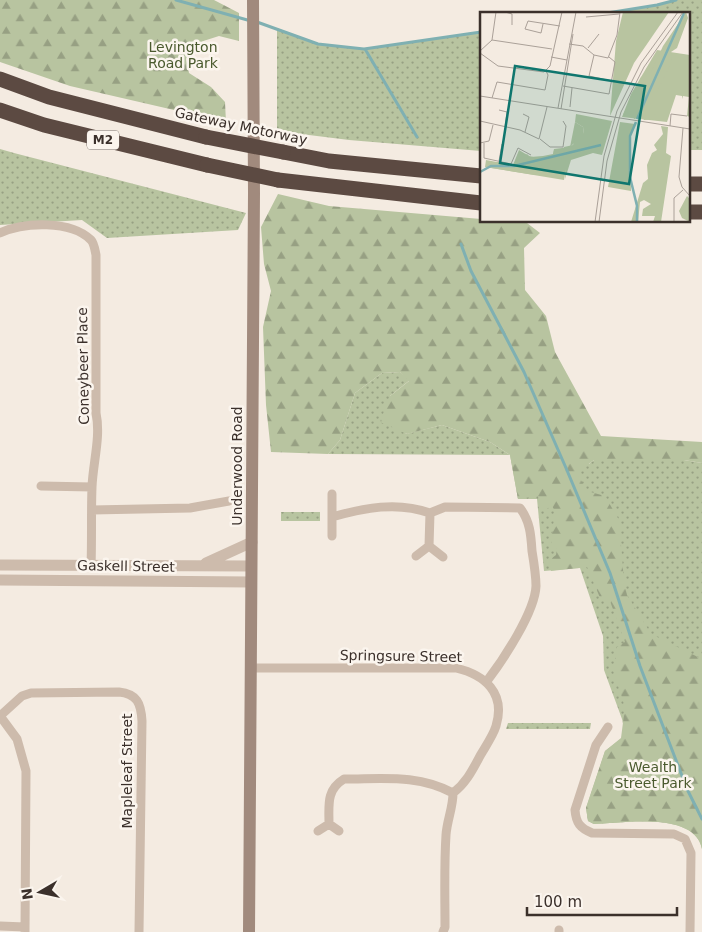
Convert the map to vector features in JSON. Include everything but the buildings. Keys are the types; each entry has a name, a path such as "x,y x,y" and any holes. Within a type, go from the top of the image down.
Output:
{"highway":[{"name":"Gateway Motorway","path":"0,79 49,97 206,137 338,162 480,176"},
{"name":"M2","path":"0,110 44,125 207,165 278,180 480,203"}],"main road":[{"name":"Underwood Road","path":"249,932 252,668 253,0"}],"street":[{"name":"Coneybeer Place","path":"0,233 10,228 34,226 71,228 92,241 96,255 96,413 99,432 92,487 91,580"},
{"path":"41,486 92,487"},
{"path":"332,494 332,536"},
{"path":"92,510 190,508 229,501"},
{"path":"332,517 367,507 414,507 430,513 444,507 520,508 528,518 536,586 534,601 505,657 487,682 497,703 496,727 464,785 453,793"},
{"path":"429,546 430,513"},
{"name":"Gaskell Street","path":"202,564 252,542"},
{"path":"416,556 429,546"},
{"path":"429,546 443,557"},
{"name":"Gaskell Street","path":"0,565 202,564 251,566"},
{"name":"Gaskell Street","path":"0,580 251,582"},
{"name":"Springsure Street","path":"252,668 456,668 478,675 487,682"},
{"name":"Mapleleaf Street","path":"0,716 22,696 31,693 119,692 129,693 136,697 141,707 142,721 139,932"},
{"path":"0,716 17,739 23,754 26,771 26,929 0,926"},
{"path":"608,727 596,745 575,810 576,820 582,829 592,833 674,834 685,839 691,853 690,932"},
{"path":"329,824 330,792 344,779 421,780 436,783 453,793"},
{"path":"443,932 445,927 447,828 453,806 453,793"},
{"path":"318,830 329,824"},
{"path":"329,824 340,832"}],"green space":[{"name":"Levington Road Park","path":"0,0 214,0 239,13 239,41 219,36 194,44 186,59 189,73 211,87 225,102 226,122 70,86 0,62"},
{"path":"676,0 702,0 702,150 690,150 690,12 613,12"},
{"path":"277,28 318,44 364,49 480,32 480,151 349,140 277,131"},
{"path":"0,149 246,213 238,230 107,238 82,220 0,225"},
{"path":"278,194 329,206 480,219 480,222 527,223 540,233 524,248 525,290 546,316 555,352 601,436 702,442 702,463 684,460 594,460 577,473 587,491 605,496 619,520 624,582 627,595 651,634 702,659 702,849 697,837 686,829 672,824 639,821 594,824 588,821 586,808 605,751 621,738 625,707 613,670 617,647 625,642 610,601 601,600 587,567 551,571 548,561 556,555 557,549 551,546 555,511 552,506 545,510 540,506 538,496 518,499 510,455 490,442 442,425 407,434 380,422 390,396 409,381 400,372 382,373 355,393 340,440 328,454 271,452 266,405 263,327 271,291 264,264 261,227"},
{"path":"400,372 410,380 390,396 406,434 442,425 490,442 510,455 328,454 340,440 355,393 382,373"},
{"name":"Wealth Street Park","path":"510,455 589,464 594,460 684,460 702,463 702,849 697,837 686,829 672,824 639,821 594,824 588,821 586,808 605,751 622,738 624,728 604,670 603,636 580,568 544,571 537,499 518,499"},
{"path":"281,512 320,512 320,521 281,521"},
{"path":"508,723 591,723 590,729 506,729"}],"waterway":[{"path":"176,0 251,21"},
{"path":"613,12 676,0"},
{"path":"257,22 318,44 364,49 480,32"},
{"path":"365,49 417,137"},
{"path":"461,244 471,271 524,372 566,468 610,573 640,666 687,789 702,819"}]}
